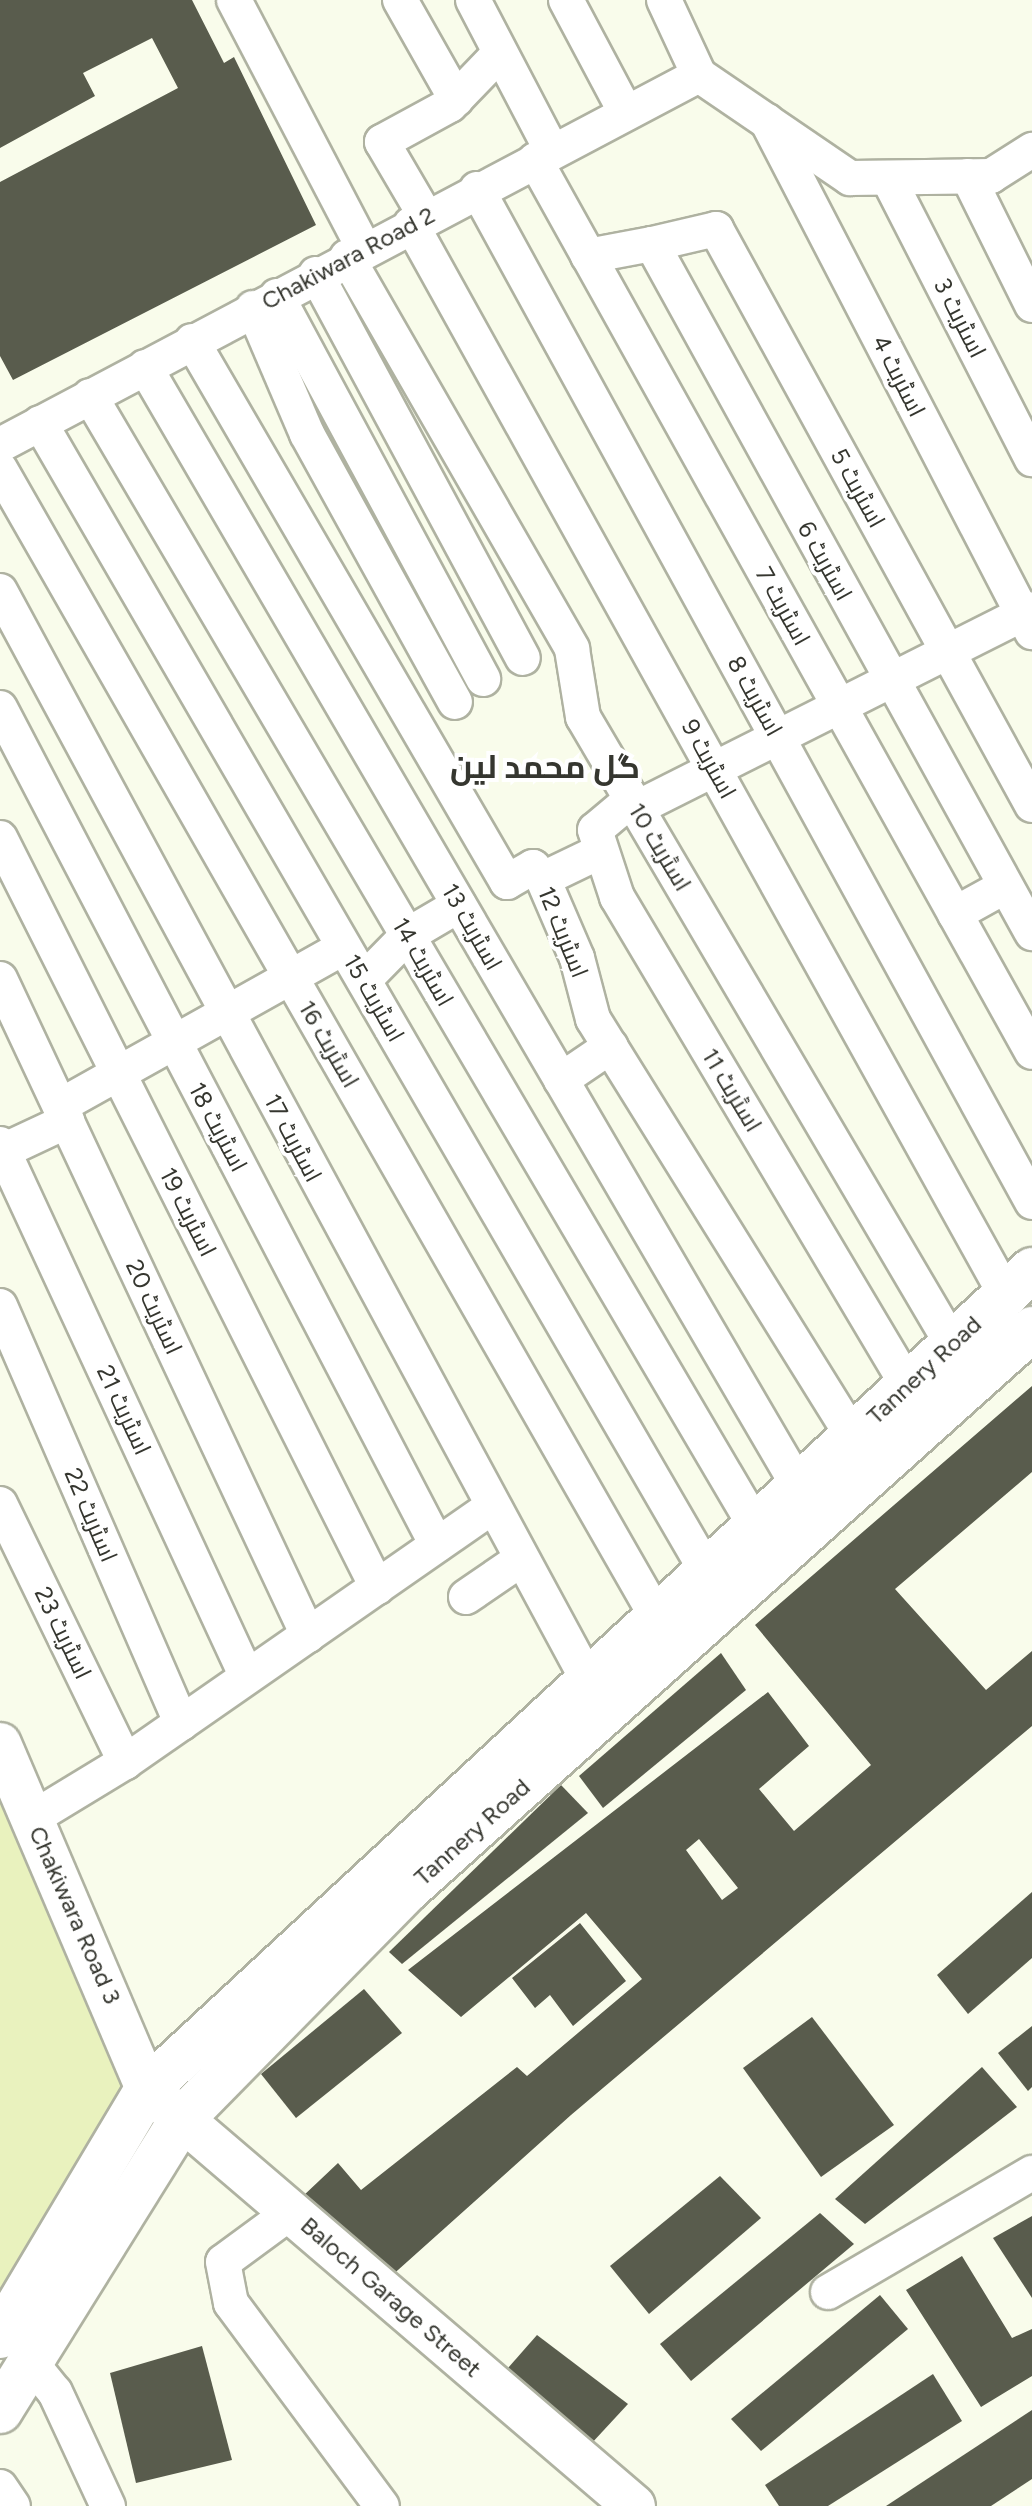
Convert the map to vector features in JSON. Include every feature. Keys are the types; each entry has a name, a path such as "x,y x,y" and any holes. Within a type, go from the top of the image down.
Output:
{"main road":[{"name":"Tannery Road","path":"0,2411 16,2350 147,2089 1019,1282"},
{"name":"Tannery Road","path":"16,2350 182,2119 407,1890 1032,1329"}],"street":[{"name":"اسٹریٹ 10","path":"234,0 356,253 572,649 583,717 952,1344"},
{"path":"400,0 456,99 500,53"},
{"name":"اسٹریٹ 7","path":"473,0 500,53 588,256 1032,1052"},
{"path":"566,0 626,113"},
{"path":"664,0 699,75 850,178 991,176 1032,150"},
{"name":"Chakiwara Road 2","path":"0,445 316,274 699,75"},
{"name":"اسٹریٹ 9","path":"456,99 382,142 419,220 714,770 1019,1282"},
{"name":"اسٹریٹ 4","path":"767,121 1029,618"},
{"path":"968,176 1032,305"},
{"name":"اسٹریٹ 3","path":"888,178 1032,459"},
{"name":"اسٹریٹ 8","path":"477,189 1032,1202"},
{"name":"اسٹریٹ 5","path":"652,244 716,229 1032,805"},
{"path":"588,256 652,244"},
{"name":"اسٹریٹ 6","path":"652,244 1032,933"},
{"path":"316,274 523,658"},
{"path":"265,302 483,679"},
{"path":"265,302 307,434 455,702"},
{"name":"اسٹریٹ 12","path":"192,341 507,882 533,867 543,879 577,958 593,1019 853,1437"},
{"name":"اسٹریٹ 13","path":"145,367 799,1487"},
{"name":"اسٹریٹ 14","path":"90,396 756,1527"},
{"name":"اسٹریٹ 15","path":"40,423 707,1572"},
{"name":"اسٹریٹ 16","path":"0,469 658,1619"},
{"name":"اسٹریٹ 17","path":"0,591 490,1508 589,1682"},
{"path":"543,879 599,852 595,830 635,804 714,770 947,651 1029,618"},
{"name":"اسٹریٹ 18","path":"0,708 437,1545"},
{"name":"اسٹریٹ 19","path":"0,838 377,1587"},
{"name":"اسٹریٹ 11","path":"599,852 617,897 908,1386"},
{"path":"364,980 408,935 507,882"},
{"path":"955,914 1004,887"},
{"path":"2,1147 63,1113 120,1075 344,947"},
{"name":"اسٹریٹ 20","path":"0,979 308,1635"},
{"path":"561,1080 611,1046"},
{"name":"اسٹریٹ 21","path":"2,1147 247,1677"},
{"name":"اسٹریٹ 22","path":"0,1306 181,1723"},
{"name":"اسٹریٹ 23","path":"0,1504 125,1762"},
{"path":"33,1818 125,1762 490,1508"},
{"path":"466,1597 520,1560"},
{"name":"Chakiwara Road 3","path":"0,1744 147,2089"},
{"name":"Baloch Garage Street","path":"147,2089 634,2506"},
{"path":"828,2292 1032,2173"},
{"path":"291,2212 223,2262 231,2303 382,2506"},
{"path":"16,2350 55,2392 108,2506"},
{"path":"0,2487 13,2506"}],"green space":[{"path":"0,1744 147,2089 0,2336"}],"building":[{"path":"0,0 192,0 224,63 234,57 316,225 13,380 0,356 0,182 178,88 152,38 83,73 95,96 0,148"},
{"path":"1032,1386 1032,1472 895,1589 986,1690 1032,1651 1032,1726 571,2115 379,2287 302,2197 338,2163 361,2190 517,2067 527,2076 642,1979 586,1913 461,2017 408,1970 768,1692 809,1746 759,1789 794,1831 871,1765 755,1625","holes":["699,1839 738,1888 722,1900 686,1850"]},
{"path":"721,1653 746,1690 603,1808 579,1776"},
{"path":"561,1785 588,1813 402,1964 389,1952"},
{"path":"1032,1892 1032,1958 968,2014 937,1975"},
{"path":"580,1923 626,1981 573,2026 550,1995 535,2008 512,1978"},
{"path":"364,1989 402,2033 296,2118 261,2074"},
{"path":"812,2017 894,2125 821,2177 743,2068"},
{"path":"1032,2026 1032,2087 1028,2091 998,2053"},
{"path":"982,2067 1017,2107 865,2224 835,2199"},
{"path":"720,2176 761,2218 649,2314 610,2266"},
{"path":"820,2213 854,2244 691,2381 660,2344"},
{"path":"1032,2216 1032,2298 993,2238"},
{"path":"962,2256 1012,2338 1032,2329 1032,2376 981,2407 906,2290"},
{"path":"880,2295 908,2329 761,2451 731,2419"},
{"path":"537,2335 628,2404 578,2458 493,2385"},
{"path":"202,2346 232,2460 136,2483 110,2373"},
{"path":"933,2374 962,2421 828,2506 779,2506 765,2485"},
{"path":"1032,2410 1032,2479 991,2506 886,2506"}],"district":[{"name":"گل محمد لین","path":"545,767"}]}
